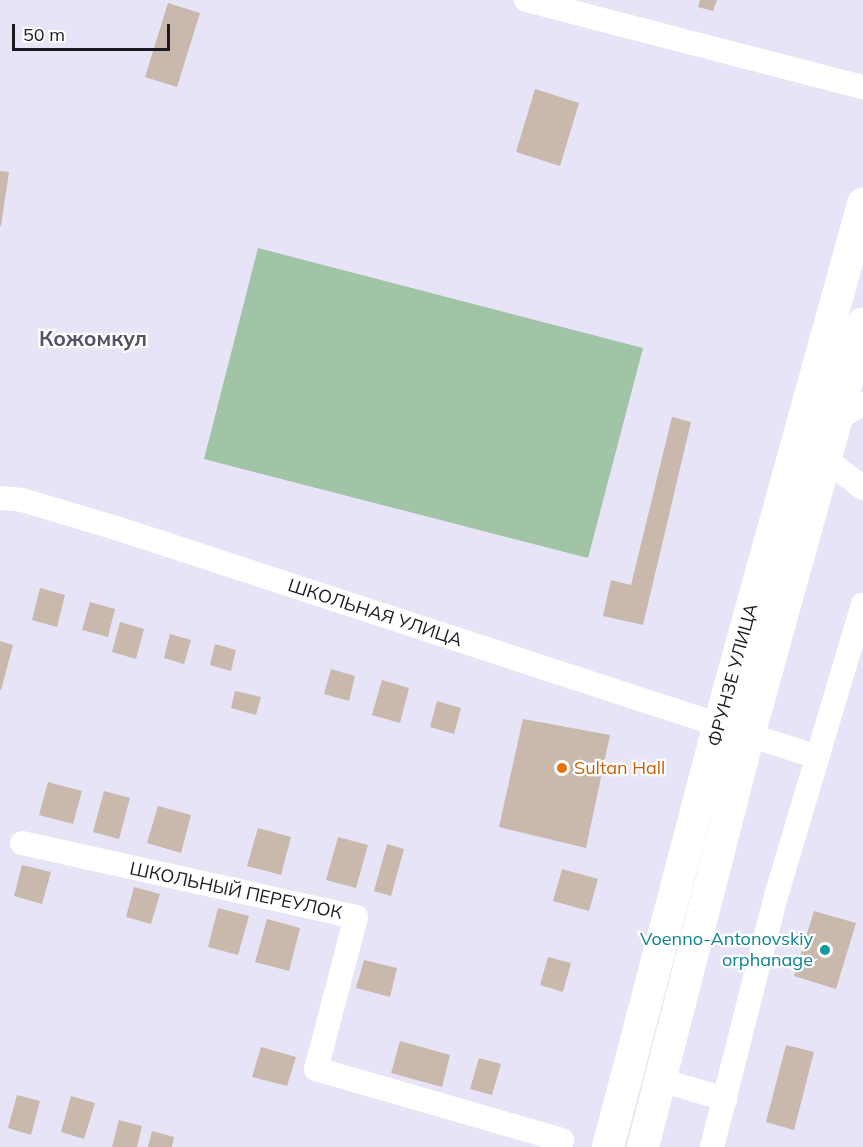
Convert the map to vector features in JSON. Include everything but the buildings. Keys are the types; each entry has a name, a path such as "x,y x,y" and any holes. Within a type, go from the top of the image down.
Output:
{"main road":[{"name":"ФРУНЗЕ УЛИЦА","path":"608,1147 718,725 863,204"},
{"name":"ФРУНЗЕ УЛИЦА","path":"643,1147 749,735 863,324"}],"street":[{"path":"526,0 863,87"},
{"path":"836,419 863,404"},
{"path":"825,459 863,488"},
{"name":"ШКОЛЬНАЯ УЛИЦА","path":"0,498 22,500 116,528 817,757"},
{"path":"712,1147 776,896 863,605"},
{"name":"ШКОЛЬНЫЙ ПЕРЕУЛОК","path":"22,843 356,917 316,1068 562,1140 560,1147"},
{"path":"660,1080 725,1099"}],"green space":[{"path":"258,248 643,348 588,558 204,459"}],"place":[{"name":"Sultan Hall","path":"562,768"},
{"name":"Voenno-Antonovskiy orphanage","path":"825,950"}],"district":[{"name":"Кожомкул","path":"93,338"}]}
